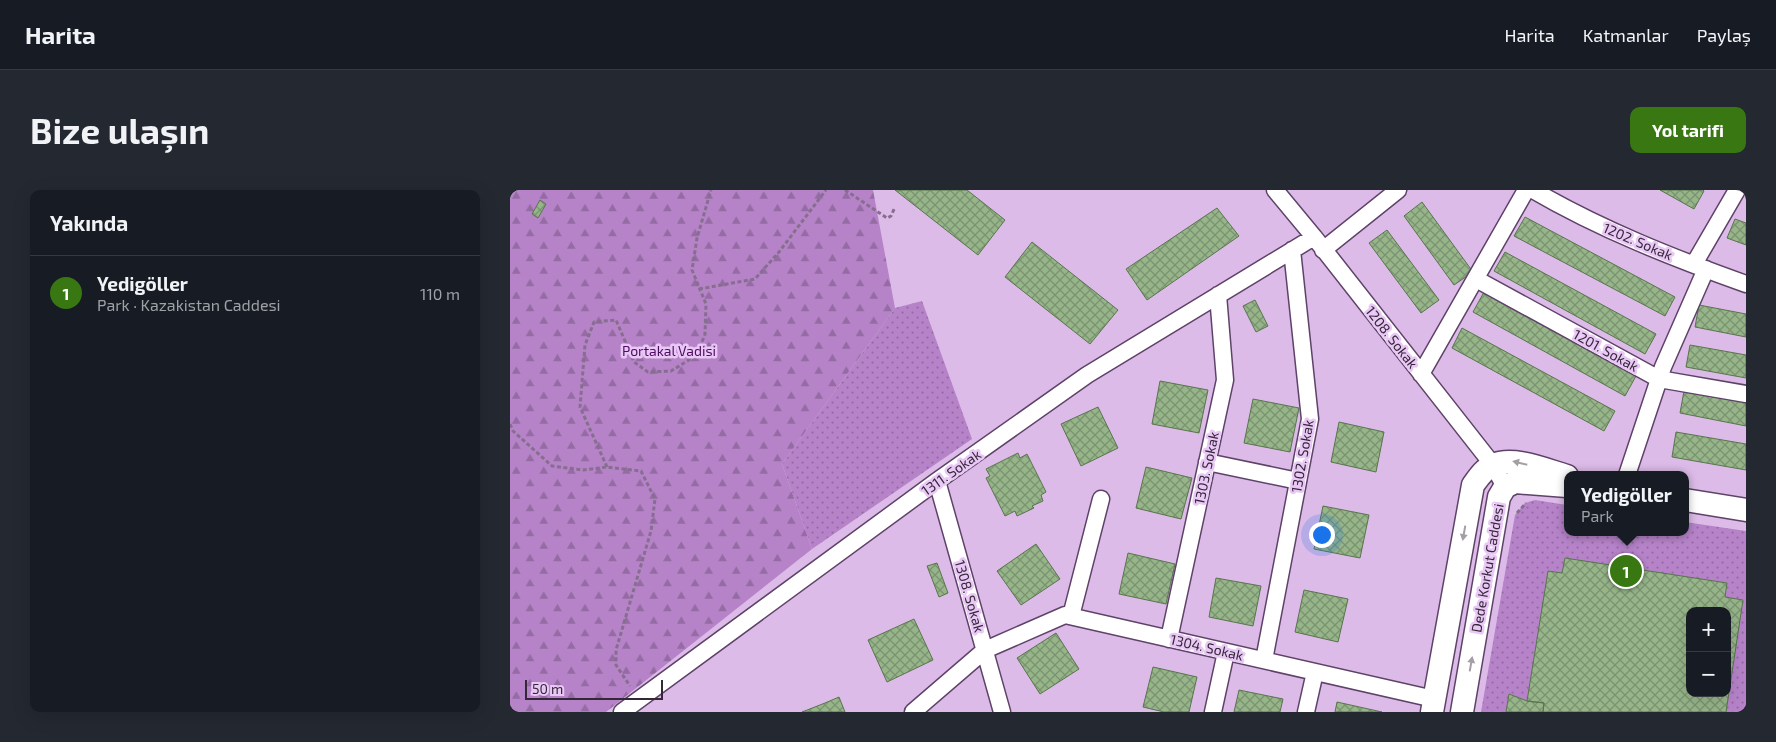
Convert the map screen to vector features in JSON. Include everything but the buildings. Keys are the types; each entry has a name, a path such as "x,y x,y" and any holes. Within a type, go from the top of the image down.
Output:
{"main road":[{"path":"1493,465 1512,461 1564,475"},
{"name":"Dede Korkut Caddesi","path":"1433,706 1473,485 1493,465"},
{"name":"Dede Korkut Caddesi","path":"1462,712 1500,497 1505,488 1515,482 1564,486"},
{"path":"1689,501 1746,510"}],"street":[{"name":"1208. Sokak","path":"1275,190 1493,465 1505,488"},
{"name":"1311. Sokak","path":"622,712 937,481 1087,375 1292,250 1318,243 1398,190"},
{"path":"1421,374 1526,190"},
{"name":"1202. Sokak","path":"1533,190 1570,211 1651,248 1746,284"},
{"path":"1628,471 1659,379 1700,267 1737,190"},
{"name":"1302. Sokak","path":"1264,660 1310,419 1292,250"},
{"name":"1201. Sokak","path":"1476,279 1659,379 1746,394"},
{"name":"1303. Sokak","path":"1169,639 1225,380 1218,295"},
{"path":"1207,462 1298,481"},
{"name":"1308. Sokak","path":"937,481 1002,712"},
{"path":"1071,616 1101,499"},
{"name":"1304. Sokak","path":"913,712 985,650 1065,615 1315,672 1433,706"},
{"path":"1213,712 1226,652"},
{"path":"1306,712 1315,672"}],"path":[{"path":"607,467 580,407 585,345 594,322 616,320 634,362 648,372 671,371 697,355 705,334 706,304 692,270 697,238 711,190"},
{"path":"699,288 756,279 826,190"},
{"path":"844,190 887,218 891,216 895,207"},
{"path":"510,424 514,431 552,466 583,470 607,467 640,471 654,499 651,531 616,650 616,665 638,700"},
{"path":"1515,515 1524,503 1530,502"}],"green space":[{"name":"Portakal Vadisi","path":"510,190 873,190 895,308 782,464 812,549 606,712 510,712"},
{"path":"922,301 972,439 812,549 782,464 895,308"},
{"path":"1535,500 1564,505 1564,536 1689,536 1689,523 1746,531 1746,712 1481,712 1515,515 1525,503"}],"place":[{"name":"Yedigöller","path":"1626,571"}]}
